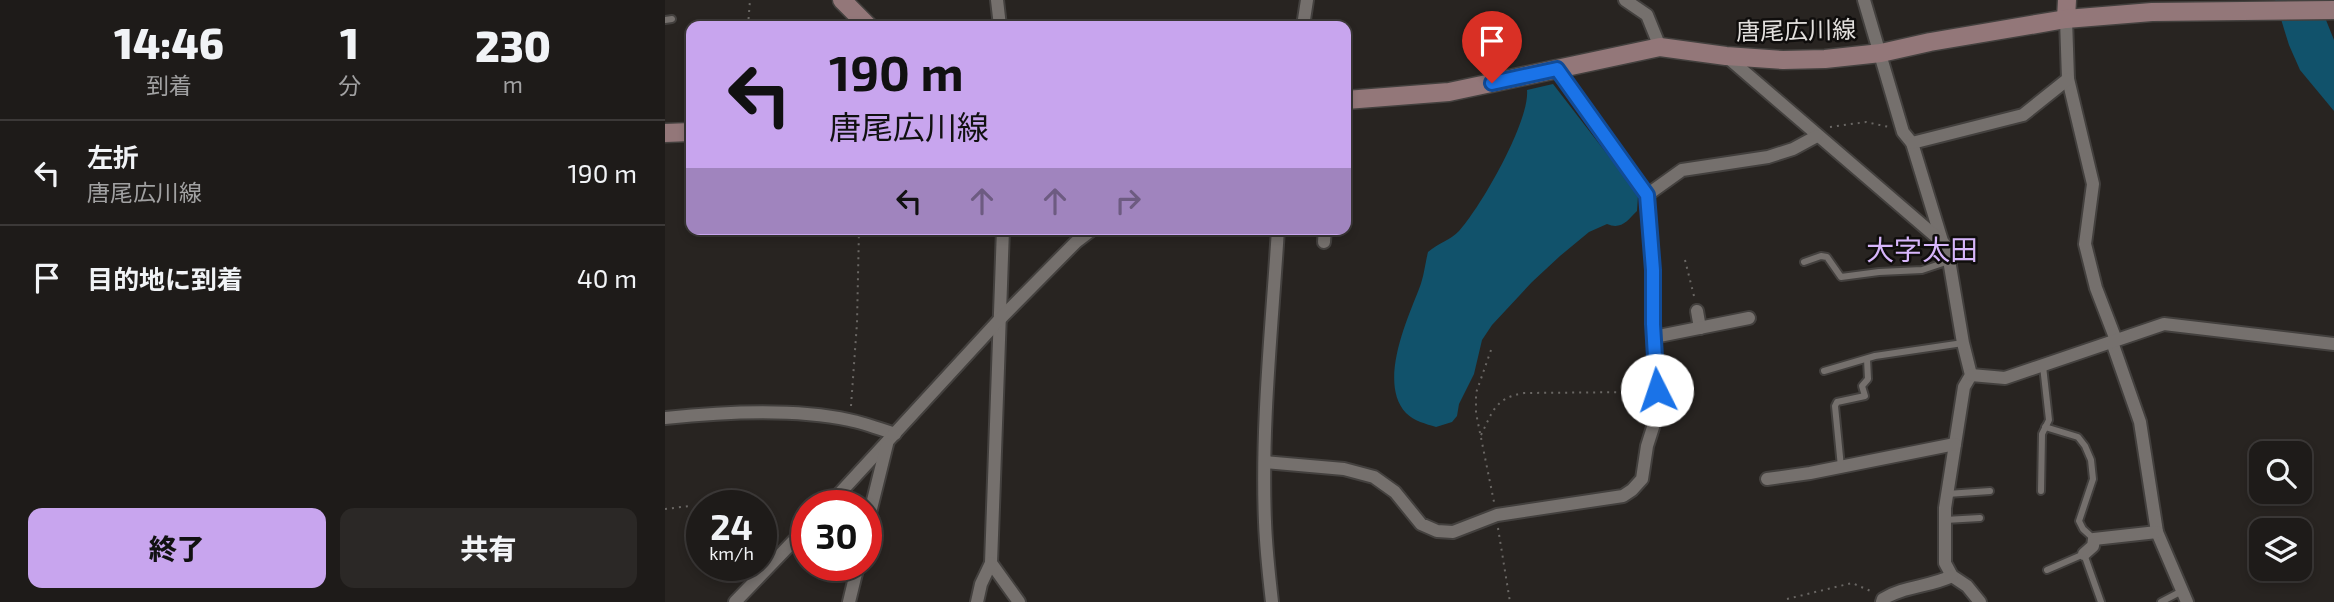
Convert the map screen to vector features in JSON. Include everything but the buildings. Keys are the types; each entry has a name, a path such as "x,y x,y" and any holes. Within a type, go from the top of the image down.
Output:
{"main road":[{"path":"842,0 863,21"},
{"path":"2066,19 2067,0"},
{"name":"唐尾広川線","path":"1351,100 1449,92 1660,47 1726,56 1783,60 1825,59 1881,53 2066,19 2153,12 2258,12 2332,5"},
{"path":"665,133 686,132"}],"street":[{"path":"997,0 999,21"},
{"path":"1304,21 1307,0"},
{"path":"1625,0 1647,15 1660,47"},
{"path":"1864,0 1903,132 1912,143 1942,241"},
{"path":"2066,19 2068,79 2094,184 2085,244 2096,288 2140,422 2157,532 2184,597"},
{"path":"1726,56 1947,248 1971,374 1964,387 1947,494 1945,563 1952,576 1967,586 1980,602"},
{"path":"1265,462 1344,469 1374,477 1395,492 1421,524 1437,531 1453,532 1497,515 1623,496 1642,480 1647,446 1655,421 1657,390 1653,270 1647,195 1557,69"},
{"path":"1912,143 2022,116 2068,79"},
{"path":"1647,195 1682,170 1768,157 1793,149 1814,133"},
{"path":"977,602 981,584 991,564 1003,235"},
{"path":"843,490 1000,319 1085,235"},
{"path":"1272,602 1265,522 1265,462 1266,410 1279,235"},
{"path":"1697,311 1700,328"},
{"path":"1654,337 1749,318"},
{"path":"1971,374 2005,379 2164,324 2334,344"},
{"path":"665,418 709,413 807,414 850,420 891,439"},
{"path":"877,490 891,439"},
{"path":"1767,479 1955,444"},
{"path":"2084,554 2094,546 2094,539 2157,532"},
{"path":"735,602 791,544"},
{"path":"991,564 1019,602"},
{"path":"1887,599 1952,576"},
{"path":"849,602 854,581"}],"lane":[{"path":"1804,262 1821,256 1827,257 1841,277 1922,270 1949,261"},
{"path":"1824,371 1867,359 1963,343"},
{"path":"1841,467 1835,406 1837,402 1865,396 1863,386 1868,379 1867,359"},
{"path":"2041,491 2042,434 2049,419 2043,366"},
{"path":"2045,427 2078,437 2085,446 2091,460 2093,479 2079,521 2094,539"},
{"path":"1947,494 1990,491"},
{"path":"1945,520 1980,518"},
{"path":"2047,570 2084,554 2101,602"},
{"path":"2161,602 2184,597"}],"path":[{"path":"748,21 750,0"},
{"path":"1814,133 1866,121 1903,132"},
{"path":"850,420 857,323 859,235"},
{"path":"1685,260 1697,311"},
{"path":"1491,350 1476,393 1476,413 1497,515 1510,602"},
{"path":"1481,436 1499,402 1511,395 1584,391 1632,394 1657,390"},
{"path":"665,509 686,507"},
{"path":"1787,599 1852,583 1887,599"}],"water":[{"path":"2275,0 2318,0 2334,40 2334,111 2300,70"},
{"path":"1553,84 1631,185 1638,196 1637,211 1620,225 1607,224 1589,232 1532,282 1492,325 1482,340 1474,374 1452,422 1436,427 1420,422 1406,413 1398,400 1395,369 1397,351 1421,284 1428,252 1456,234 1491,184 1521,122 1527,90"}],"district":[{"name":"大字太田","path":"1922,250"}],"route":[{"path":"1492,83 1557,69 1647,195 1653,270 1657,390"}]}
